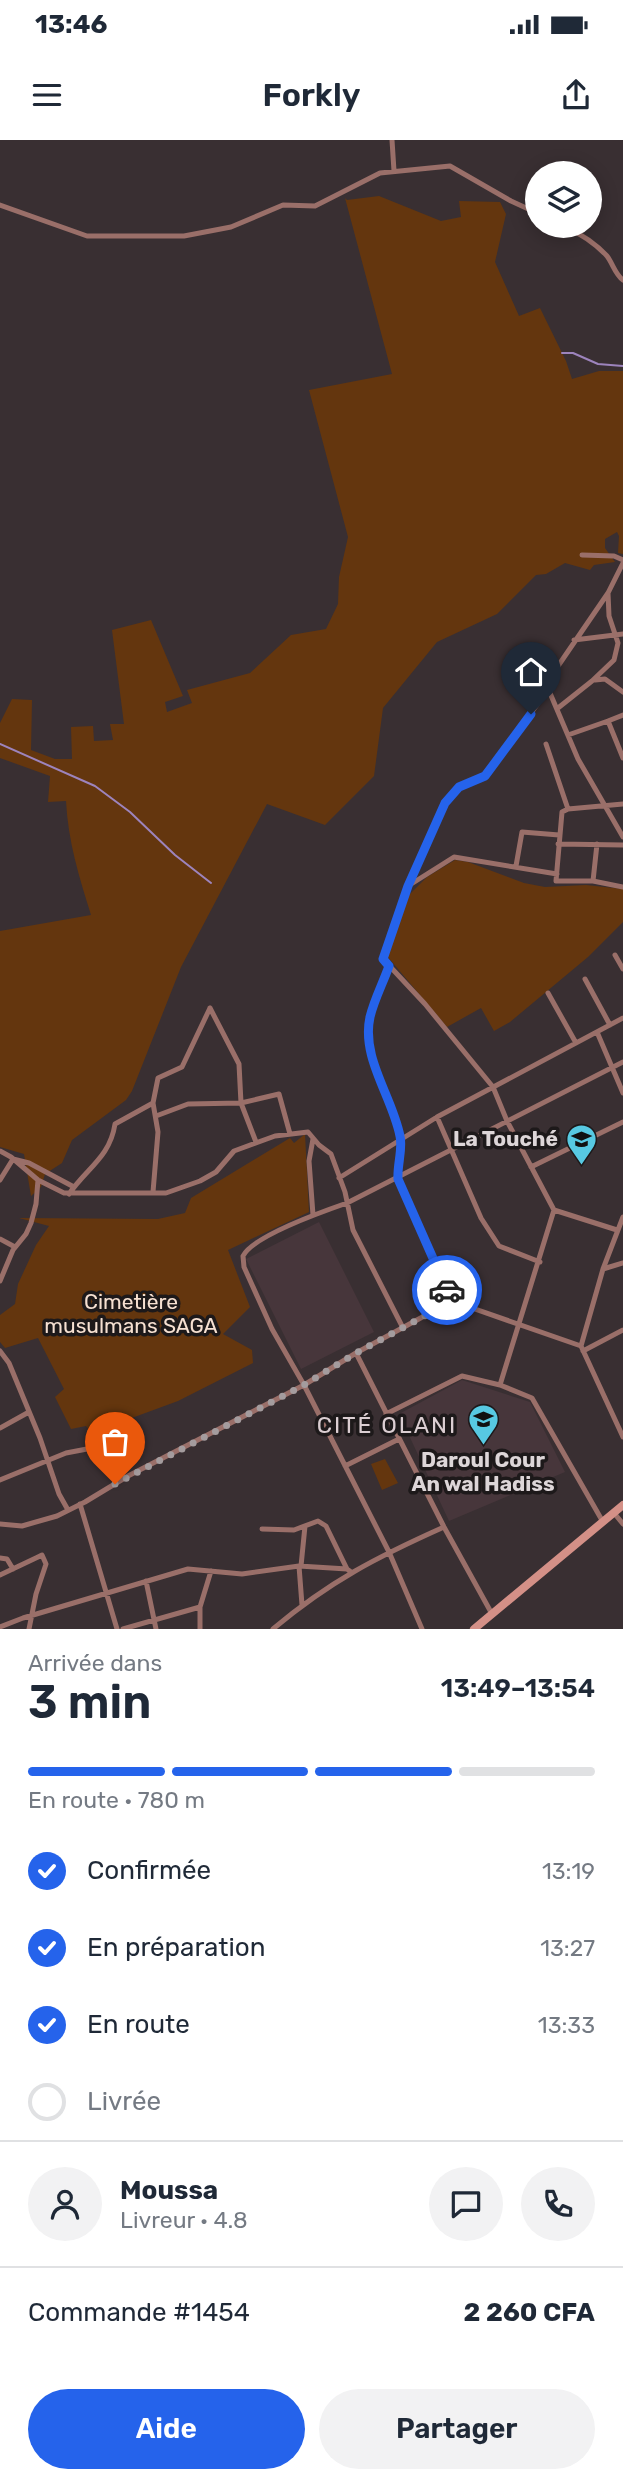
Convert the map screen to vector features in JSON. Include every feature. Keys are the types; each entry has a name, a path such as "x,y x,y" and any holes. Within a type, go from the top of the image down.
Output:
{"main road":[{"path":"474,1629 623,1505"}],"street":[{"path":"392,140 394,171"},
{"path":"0,205 87,236 184,236 231,228 283,205 315,206 374,176 394,171 452,166 525,207"},
{"path":"585,238 608,257 623,280"},
{"path":"500,1385 554,1210 507,1121 493,1087 425,1004 383,959 408,886 450,795 459,787 485,776 531,714 574,640 608,593 623,561 614,556 582,555"},
{"path":"558,708 614,660 618,649 609,616 608,593"},
{"path":"574,640 623,634"},
{"path":"592,681 605,680 623,692"},
{"path":"547,686 578,758 623,837"},
{"path":"568,736 623,715"},
{"path":"608,721 623,758"},
{"path":"546,744 568,808"},
{"path":"623,804 568,808 562,812 556,881 593,881 623,887"},
{"path":"516,866 522,832 559,835"},
{"path":"558,844 623,845"},
{"path":"593,881 597,845"},
{"path":"408,886 454,857 557,874"},
{"path":"615,955 623,969"},
{"path":"389,966 370,1016 370,1054 383,1082 401,1139 398,1177 452,1301 582,1349 623,1330"},
{"path":"585,979 610,1025"},
{"path":"548,993 576,1043"},
{"path":"153,1192 157,1147 153,1103 159,1078 182,1068 209,1008 239,1064 241,1103 256,1142"},
{"path":"339,1178 436,1117 622,1017"},
{"path":"597,1032 623,1093"},
{"path":"422,1629 388,1552 345,1466 272,1329 244,1267 243,1259 246,1251 255,1243 313,1215 347,1203 623,1062"},
{"path":"156,1116 187,1104 241,1103 279,1094 290,1134"},
{"path":"69,1194 106,1152 115,1124 153,1103"},
{"path":"436,1117 483,1222 499,1246 540,1262"},
{"path":"531,1167 623,1122"},
{"path":"0,1151 38,1180 69,1194 166,1193 200,1181 216,1172 223,1160 234,1151 275,1136 304,1131 331,1154 353,1230 403,1328"},
{"path":"313,1139 310,1161 313,1215"},
{"path":"13,1159 29,1163 74,1187"},
{"path":"0,1180 13,1159"},
{"path":"0,1281 35,1212 38,1180"},
{"path":"554,1210 617,1230"},
{"path":"623,1217 603,1269 582,1349 623,1437"},
{"path":"0,1239 15,1247"},
{"path":"603,1269 623,1263"},
{"path":"0,1524 22,1526 68,1510 304,1385 356,1353 452,1301"},
{"path":"1,1353 29,1412 59,1494 68,1510"},
{"path":"356,1353 444,1527 492,1614"},
{"path":"386,1414 462,1376 500,1385 532,1398 603,1522"},
{"path":"0,1429 29,1412"},
{"path":"345,1466 399,1439"},
{"path":"0,1480 76,1450 108,1445 115,1484"},
{"path":"80,1504 117,1629"},
{"path":"614,1513 623,1524"},
{"path":"262,1529 293,1530 315,1521 323,1523 349,1570"},
{"path":"302,1605 300,1566 305,1526"},
{"path":"273,1629 349,1570 444,1527"},
{"path":"0,1575 41,1555 45,1558 46,1564 29,1629"},
{"path":"0,1558 6,1559 13,1569"},
{"path":"0,1627 106,1592 188,1569 248,1573 300,1566 349,1570"},
{"path":"200,1629 200,1607 211,1571"},
{"path":"146,1581 156,1629"},
{"path":"123,1629 200,1607"}],"shaded area":[{"path":"319,1222 374,1332 301,1369 246,1259"},
{"name":"Daroul Cour An wal Hadiss","path":"462,1380 530,1402 565,1472 449,1521 399,1414"}],"green space":[{"path":"379,196 441,221 461,217 459,201 500,202 506,214 495,262 519,316 540,308 572,379 599,371 623,371 623,554 618,553 617,532 605,539 605,548 615,562 594,565 590,570 565,563 546,574 536,575 497,614 437,642 383,708 374,776 325,825 267,804 181,967 132,1091 126,1100 72,1140 62,1163 45,1174 41,1187 31,1196 24,1154 0,1147 0,931 91,915 78,873 66,801 48,802 50,776 0,758 0,723 12,699 32,700 31,750 55,759 72,759 71,727 93,726 94,741 113,740 110,724 124,724 112,630 151,620 183,696 165,702 167,712 192,703 187,690 250,673 291,635 326,629 338,604 339,577 348,537 309,390 392,374 345,198 347,200"},
{"path":"455,860 468,862 524,883 545,887 586,885 623,889 623,922 588,957 510,1022 494,1031 481,1008 447,1027 387,956 409,895 427,877"},
{"name":"Cimetière musulmans SAGA","path":"305,1134 309,1212 228,1250 250,1307 223,1334 252,1350 253,1363 178,1401 129,1419 126,1442 99,1443 86,1426 71,1429 55,1397 64,1389 38,1338 5,1348 0,1342 0,1315 15,1304 18,1284 36,1245 49,1226 19,1218 158,1219 185,1213 191,1198 290,1138 294,1143"},
{"path":"385,1459 398,1483 382,1490 371,1464"}],"waterway":[{"path":"562,353 573,353 598,364 623,366"},
{"path":"0,744 95,786 130,812 175,855 211,883"}],"way so far":[{"path":"115,1484 249,1415 452,1301 447,1290"}],"place":[{"name":"La Touché","path":"581,1166"},
{"name":"Daroul Cour An wal Hadiss","path":"483,1447"}],"district":[{"name":"CITÉ OLANI","path":"387,1425"}],"route":[{"path":"447,1290 398,1179 401,1139 383,1082 370,1054 370,1016 389,966 383,959 408,886 445,803 459,787 485,776 531,714"}]}
